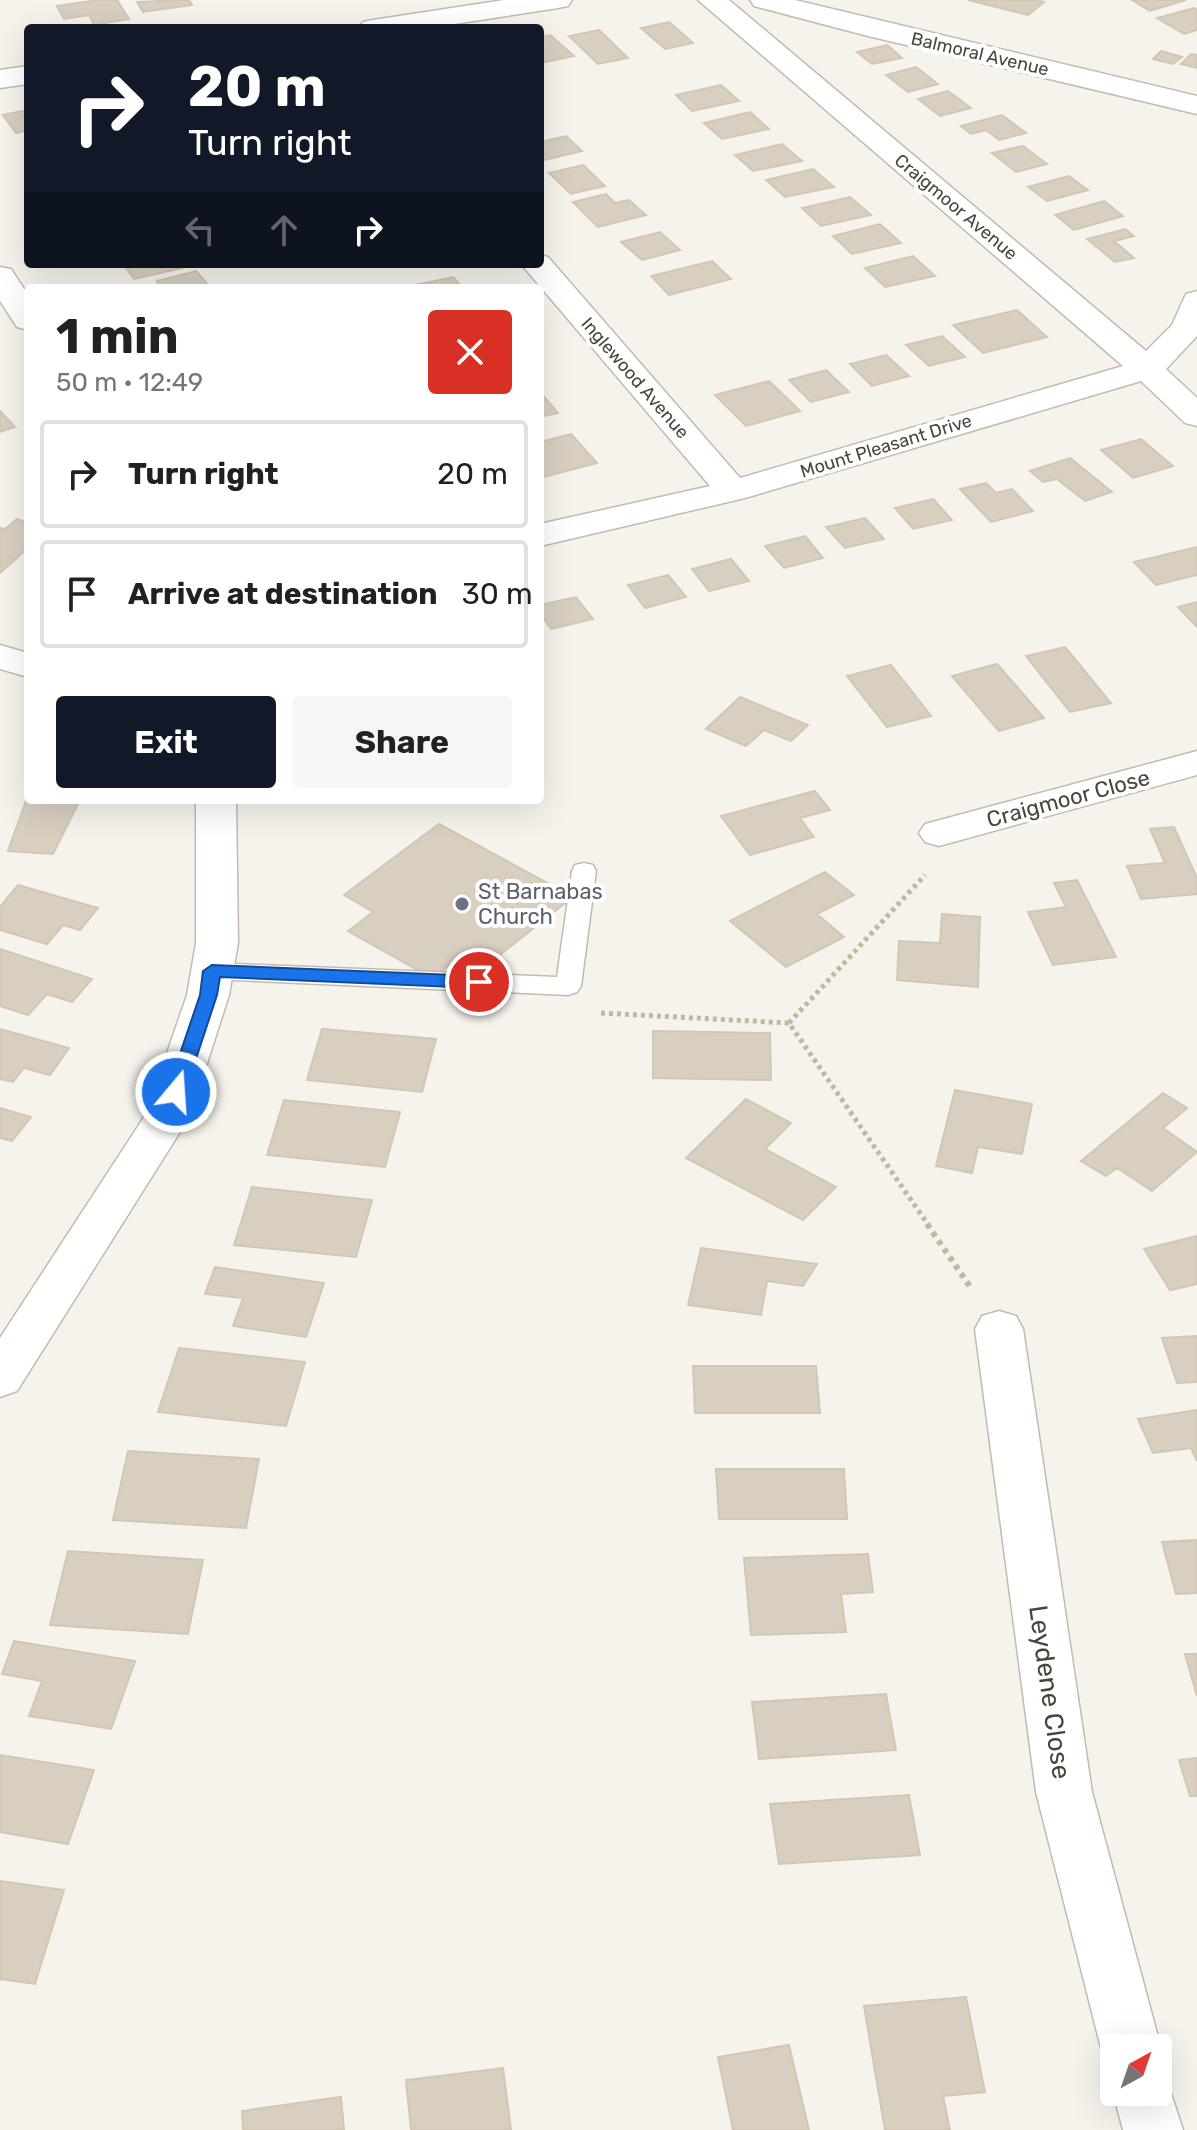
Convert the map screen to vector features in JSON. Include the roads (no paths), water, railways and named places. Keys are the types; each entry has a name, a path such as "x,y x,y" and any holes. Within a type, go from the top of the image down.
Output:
{"street":[{"path":"399,24 558,0"},
{"name":"Craigmoor Avenue","path":"712,0 1147,369 1197,416"},
{"name":"Balmoral Avenue","path":"764,0 868,28 1197,105"},
{"path":"0,79 24,76"},
{"name":"Inglewood Avenue","path":"540,268 733,491"},
{"path":"0,276 24,314"},
{"name":"Mount Pleasant Drive","path":"544,534 733,491 1147,369 1187,328 1197,301"},
{"path":"0,656 24,665"},
{"name":"Craigmoor Close","path":"955,829 1197,763"},
{"path":"0,1378 168,1116 208,995 217,943 216,804"},
{"name":"Leydene Close","path":"999,1329 1064,1792 1127,2034"},
{"path":"1147,2106 1153,2130"}],"lane":[{"path":"212,971 568,986 584,871"}],"place":[{"name":"St Barnabas Church","path":"462,904"}]}
